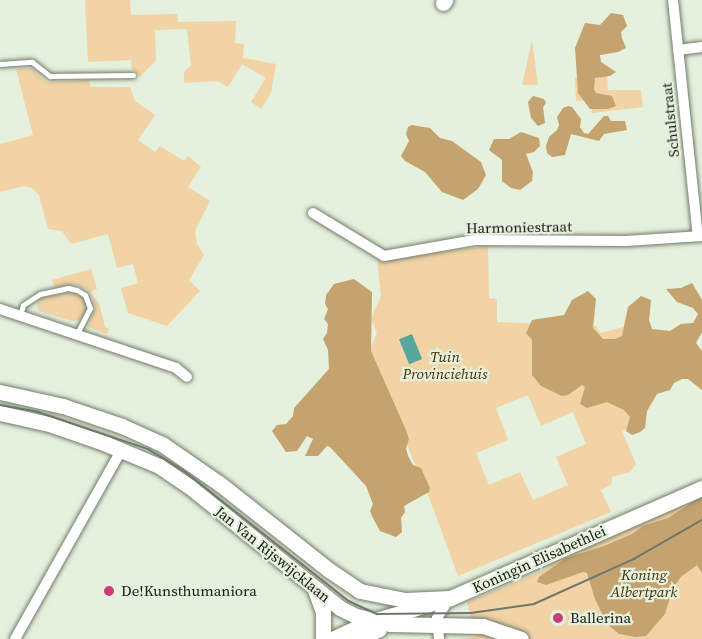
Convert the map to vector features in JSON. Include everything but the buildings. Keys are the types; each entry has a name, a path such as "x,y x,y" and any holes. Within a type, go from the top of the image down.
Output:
{"main road":[{"name":"Jan Van Rijswijcklaan","path":"0,392 63,406 139,427 190,462 329,570 369,595 405,600 450,598"},
{"name":"Jan Van Rijswijcklaan","path":"0,413 49,424 122,449 176,477 344,611 369,622 399,624 437,631 483,626 521,639"},
{"path":"122,449 139,427"},
{"name":"Koningin Elisabethlei","path":"332,639 369,622 450,598 702,488"},
{"path":"314,587 323,612 323,639"},
{"path":"354,639 369,622 372,604 369,595"},
{"path":"354,639 383,627 399,624"}],"street":[{"name":"Schulstraat","path":"673,0 700,236"},
{"path":"678,50 702,48"},
{"name":"Harmoniestraat","path":"313,213 384,256 475,240 626,241 700,236"},
{"path":"0,309 176,368 187,377"},
{"path":"15,639 122,449"},
{"path":"437,631 440,611 450,598"}],"lane":[{"path":"0,64 32,62 50,76 133,75"},
{"path":"20,315 23,305 40,294 68,288 77,290 85,295 90,308 77,334"}],"green space":[{"path":"85,0 130,0 131,15 177,14 178,22 236,21 235,43 244,44 243,58 276,64 271,93 261,109 251,102 266,78 242,64 228,87 217,81 184,83 184,72 191,65 187,29 155,30 156,60 140,77 132,69 131,60 88,62"},
{"path":"611,13 623,15 627,26 621,32 626,48 600,55 601,62 616,72 610,76 595,78 594,89 596,93 612,96 616,106 608,109 590,109 578,93 575,48 585,23 600,25"},
{"path":"532,40 538,85 522,85"},
{"path":"31,68 46,82 89,80 90,87 130,87 135,101 155,115 138,140 155,152 160,146 184,161 188,156 201,167 188,187 210,201 195,231 197,244 204,255 189,280 200,291 167,326 128,313 121,288 138,283 133,264 117,268 108,234 71,244 62,231 48,229 39,195 32,188 24,186 0,192 0,144 33,135 16,69"},
{"path":"607,76 608,90 641,90 643,107 592,113 591,100 576,101 575,78"},
{"path":"533,96 544,99 546,103 543,107 545,123 538,126 531,118 528,102"},
{"path":"572,107 581,119 580,127 584,133 588,134 604,116 608,116 611,121 625,121 627,130 604,134 599,141 571,134 565,155 552,157 547,153 546,146 549,137 559,125 557,117 563,108"},
{"path":"412,125 430,128 440,138 452,141 481,162 486,175 478,189 463,200 442,192 425,172 405,161 401,156 409,141 406,134 408,127"},
{"path":"521,132 539,138 540,146 534,152 526,154 533,172 532,181 520,190 511,188 502,181 502,160 489,150 494,139 509,139"},
{"name":"Tuin Provinciehuis","path":"488,246 489,298 497,299 497,322 596,326 600,333 636,324 639,423 622,431 636,464 630,472 612,477 611,485 601,490 611,512 458,576 429,497 366,348 372,345 377,333 371,319 381,296 377,260","holes":["528,395 541,426 573,412 586,444 556,457 568,485 533,500 520,472 489,485 476,453 508,440 496,408"]},
{"path":"91,269 97,289 90,292 99,303 105,327 109,329 107,334 88,327 95,307 92,296 86,289 74,284 54,287 52,280"},
{"path":"354,279 372,292 371,351 406,430 409,439 406,448 408,456 413,465 421,468 430,488 429,492 404,506 405,512 401,518 402,532 396,537 380,531 370,511 373,504 366,486 330,447 327,446 318,456 305,456 313,439 307,436 297,451 286,452 272,431 277,425 286,424 293,416 294,408 329,369 328,350 323,339 327,333 328,324 324,319 328,309 325,304 326,295 334,284"},
{"path":"692,283 702,300 702,332 696,343 702,351 702,390 688,379 682,379 674,383 670,390 657,394 647,411 645,428 640,432 632,435 626,431 630,417 624,410 607,402 587,408 580,404 585,387 582,385 568,395 562,396 541,386 532,375 532,340 526,333 532,320 564,315 572,300 588,291 596,299 593,328 603,339 615,339 622,336 628,307 641,296 651,300 649,320 652,329 670,331 681,324 693,323 698,314 693,308 677,302 666,289 681,288"},
{"path":"73,292 82,297 86,303 86,312 79,320 72,321 39,311 37,308 38,301 44,297"},
{"path":"702,496 702,573 697,565 681,577 673,588 665,614 646,636 635,637 619,634 607,624 595,599 587,573 583,572 546,585 537,582 539,577 566,558 604,546 632,534 643,526 668,518"},
{"name":"Koning Albertpark","path":"702,497 702,639 459,639 476,637 467,602 545,570 561,557"}],"water":[{"path":"412,334 422,359 409,364 399,339"}],"tram line":[{"path":"0,405 38,412 148,449 183,470 349,601 377,614 471,613 534,604 634,559 702,520"}],"place":[{"name":"De!Kunsthumaniora","path":"109,591"},
{"name":"Ballerina","path":"558,618"}]}
